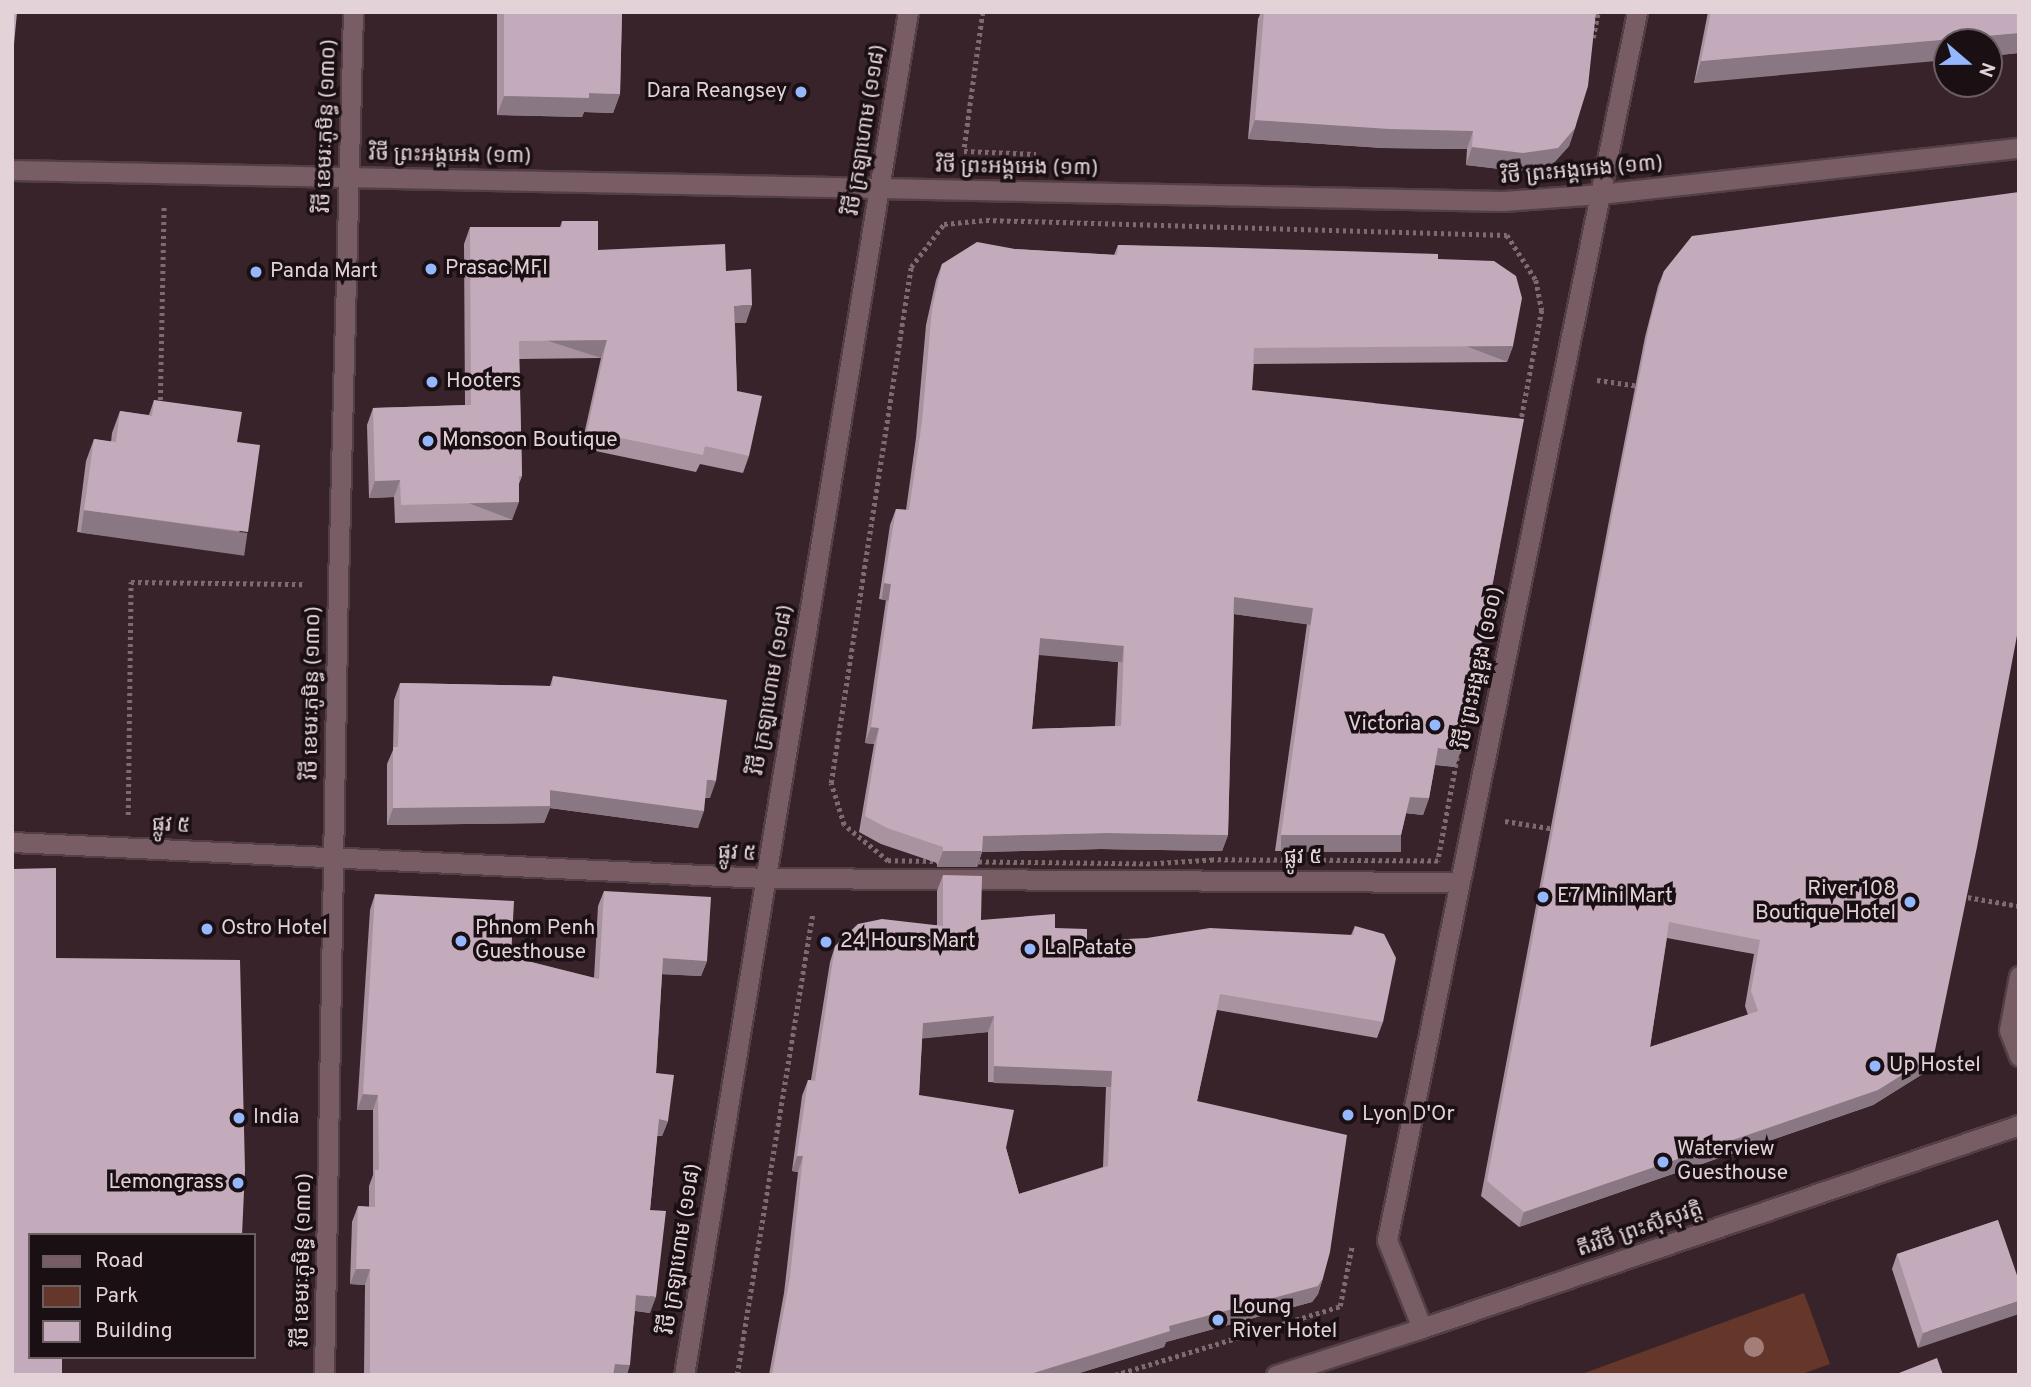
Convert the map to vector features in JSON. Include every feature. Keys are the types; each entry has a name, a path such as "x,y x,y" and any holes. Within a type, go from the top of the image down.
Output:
{"street":[{"name":"វិថី ខេមរៈភូមិន្ធ (១៣០)","path":"324,1375 338,584 353,12"},
{"name":"វិថី ក្រឡាហោម (១១៨)","path":"684,1375 908,12"},
{"name":"វិថី ព្រះអង្គឌួង (១១០)","path":"1422,1328 1387,1240 1637,12"},
{"name":"វិថី ព្រះអង្គអេង (១៣)","path":"12,170 1503,201 1600,194 2019,148"},
{"name":"ផ្លូវ ៥","path":"12,842 764,878 1460,881"},
{"path":"2019,976 2009,1030 2019,1056"},
{"name":"តីរវិថី ព្រះស៊ីសុវត្តិ","path":"1276,1375 2019,1125"}],"path":[{"path":"984,12 964,151 1048,154"},
{"path":"1591,51 1598,12"},
{"path":"160,412 164,173"},
{"path":"986,220 1507,235 1536,279 1542,310 1438,861 1213,860 1150,864 888,861 844,825 831,783 911,267 944,224 986,220"},
{"path":"1563,375 1645,387"},
{"path":"128,846 131,582 338,584"},
{"path":"1474,816 1569,832"},
{"path":"1951,895 2019,906"},
{"path":"737,1375 813,914 818,909"},
{"path":"1115,1375 1340,1306 1353,1239"}],"green space":[{"path":"1804,1293 1830,1364 1799,1375 1579,1375"}],"building":[{"path":"12,12 17,12 12,66"},
{"path":"504,12 622,12 620,94 589,93 589,98 504,96"},
{"path":"1264,12 1596,12 1588,86 1575,128 1558,148 1523,153 1472,147 1473,131 1389,129 1255,120"},
{"path":"1711,12 2019,12 2019,33 2003,34 2003,28 1933,28 1933,41 1701,61"},
{"path":"2019,192 2019,625 1934,1055 1878,1090 1524,1212 1487,1181 1650,322 1664,271 1692,236","holes":["1669,922 1760,940 1751,991 1758,1011 1650,1047"]},
{"path":"562,221 598,221 598,250 725,244 726,271 751,269 752,305 734,306 737,391 762,396 749,456 705,446 703,455 587,431 607,340 519,341 522,476 519,476 519,502 401,505 400,480 375,481 373,408 471,405 470,227 562,227"},
{"path":"977,242 1015,249 1117,255 1118,245 1438,254 1438,259 1494,261 1516,276 1522,298 1513,346 1254,348 1252,390 1524,419 1461,751 1438,748 1429,798 1410,797 1401,835 1281,835 1313,608 1234,597 1228,835 1107,833 983,836 982,851 943,851 943,847 887,828 865,816 879,728 871,727 891,584 884,583 896,509 909,510 922,422 932,309 942,264","holes":["1040,638 1124,646 1121,726 1032,729"]},
{"path":"154,400 242,412 237,442 260,445 248,532 84,510 94,439 116,442 120,411 152,416"},
{"path":"553,676 727,700 716,781 707,780 704,811 550,790 550,806 393,808 393,747 398,747 400,683 552,686"},
{"path":"56,868 56,958 240,960 245,1170 242,1233 28,1233 28,1359 62,1359 62,1375 12,1375 12,869"},
{"path":"943,875 982,876 981,920 1055,914 1055,928 1087,929 1087,941 1147,938 1210,928 1353,935 1355,926 1384,934 1396,958 1383,1022 1220,994 1197,1101 1347,1135 1330,1252 1318,1286 1169,1326 1170,1331 1027,1375 772,1375 790,1277 803,1156 797,1156 808,1080 815,1081 835,946 858,924 882,919 943,926","holes":["994,1016 994,1066 1112,1071 1108,1166 1019,1194 1006,1148 1014,1110 919,1095 923,1023"]},
{"path":"604,891 711,897 707,961 663,958 656,1073 674,1075 668,1121 659,1119 650,1210 666,1211 656,1297 636,1295 630,1365 615,1364 613,1375 370,1375 370,1269 356,1269 358,1206 375,1207 375,1170 379,1170 378,1095 363,1094 375,894 514,901 511,957 599,979"},
{"path":"1998,1220 2019,1281 2019,1301 1923,1333 1897,1254"},
{"path":"1937,1358 1943,1375 1894,1375"}],"place":[{"name":"Dara Reangsey","path":"801,92"},
{"name":"Prasac MFI","path":"431,269"},
{"name":"Panda Mart","path":"256,272"},
{"name":"Hooters","path":"432,382"},
{"name":"Monsoon Boutique","path":"428,441"},
{"name":"Victoria","path":"1435,725"},
{"name":"E7 Mini Mart","path":"1543,897"},
{"name":"River 108 Boutique Hotel","path":"1910,902"},
{"name":"Ostro Hotel","path":"207,929"},
{"name":"Phnom Penh Guesthouse","path":"461,941"},
{"name":"24 Hours Mart","path":"826,942"},
{"name":"La Patate","path":"1030,949"},
{"name":"Up Hostel","path":"1875,1066"},
{"name":"Lyon D'Or","path":"1348,1115"},
{"name":"India","path":"239,1118"},
{"name":"Waterview Guesthouse","path":"1663,1162"},
{"name":"Lemongrass","path":"238,1183"},
{"name":"Loung River Hotel","path":"1218,1320"}]}
